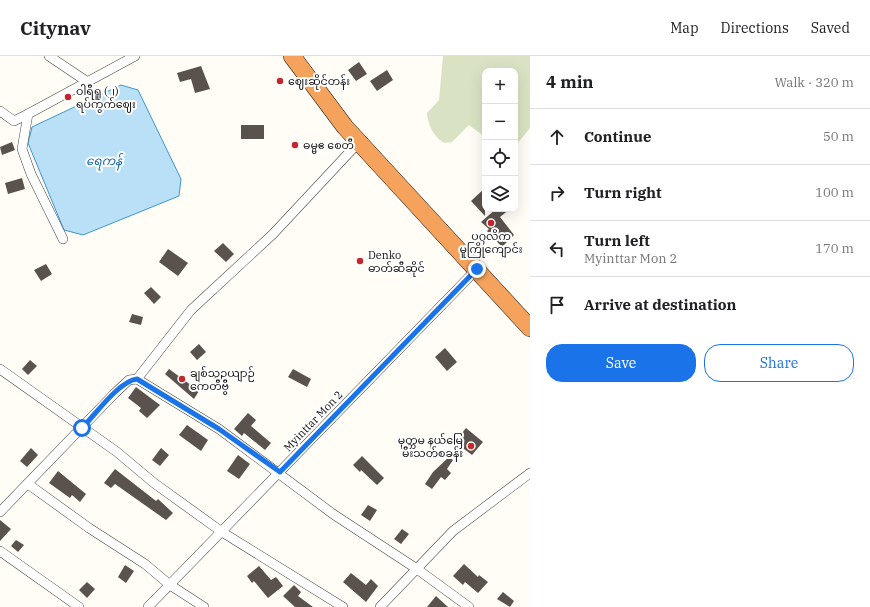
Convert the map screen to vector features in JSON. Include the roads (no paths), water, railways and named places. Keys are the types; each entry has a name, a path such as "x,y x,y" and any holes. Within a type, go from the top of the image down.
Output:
{"highway":[{"path":"292,56 345,127 530,328"}],"street":[{"path":"49,56 86,81"},
{"path":"0,111 14,121 135,56"},
{"path":"28,114 22,149 31,174 63,239"},
{"path":"137,379 191,310 273,234 359,142"},
{"name":"Myinttar Mon 2","path":"148,607 477,269"},
{"path":"0,369 117,452 154,482 222,532 343,607"},
{"path":"0,512 115,393 129,380 137,379 219,429 280,472 333,514 417,569 469,607"},
{"path":"380,607 454,531 530,473"},
{"path":"28,484 90,528 145,564 170,585 204,607"},
{"path":"0,551 79,607"}],"water":[{"name":"ရေကန်","path":"121,85 138,90 181,179 179,196 83,235 64,230 28,143 32,127"}],"place":[{"name":"ဈေးဆိုင်တန်း","path":"280,81"},
{"name":"ဝါရီရူ (၂) ရပ်ကွက်ဈေး","path":"68,97"},
{"name":"ဓမ္မဧ စေတီ","path":"295,145"},
{"name":"ပုဂ္ဂလိက မူကြိုကျောင်း","path":"491,223"},
{"name":"Denko ဓာတ်ဆီဆိုင်","path":"360,261"},
{"name":"ချစ်သူဥယျာဉ် ကေတီဗွီ","path":"182,379"},
{"name":"မုတ္တမ နယ်မြေ မီးသတ်စခန်း","path":"471,446"}]}
